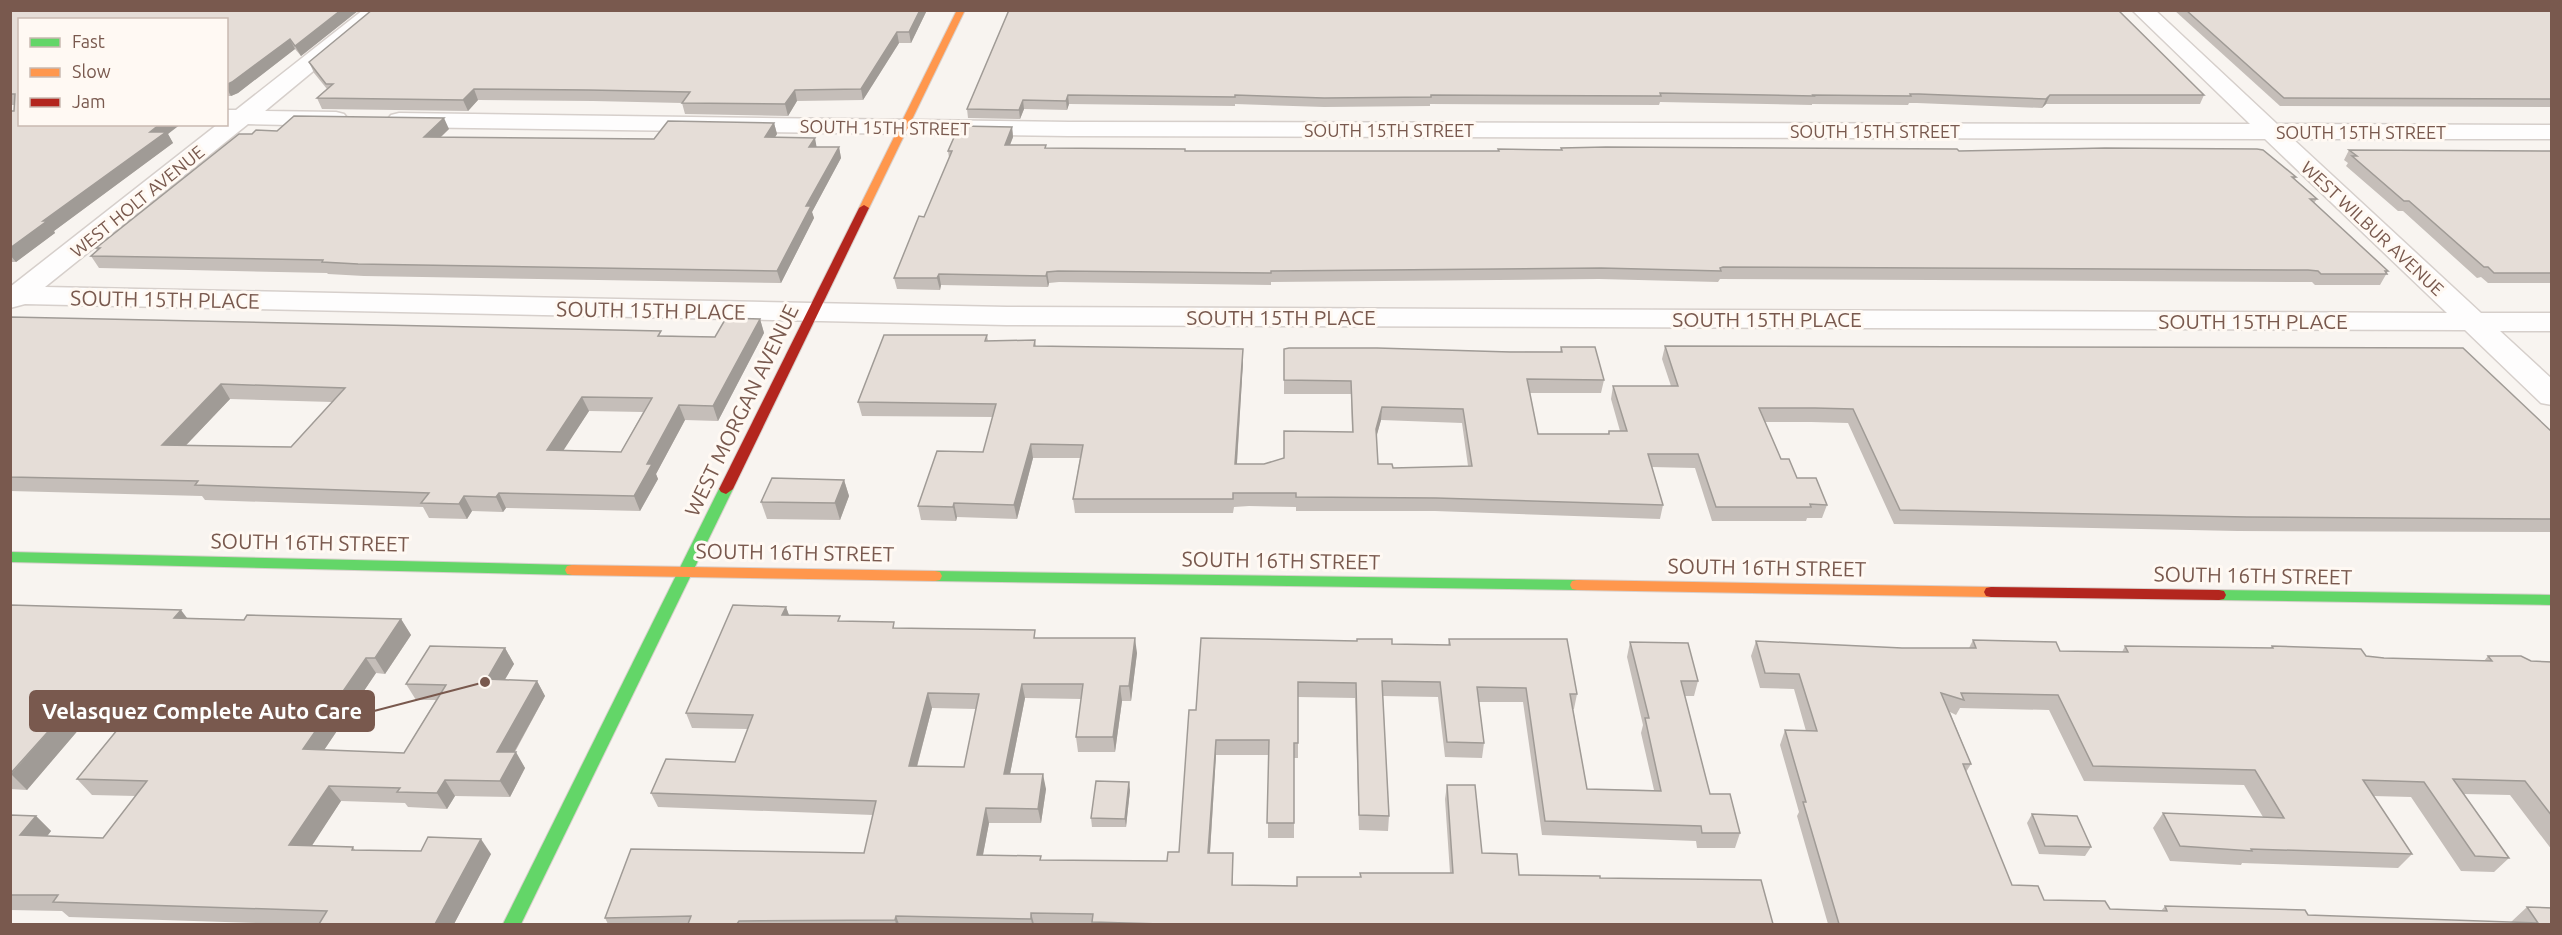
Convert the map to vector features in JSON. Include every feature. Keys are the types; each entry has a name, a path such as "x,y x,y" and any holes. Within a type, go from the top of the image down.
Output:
{"street":[{"name":"WEST HOLT AVENUE","path":"234,118 377,10"},
{"name":"WEST MORGAN AVENUE","path":"512,924 961,10"},
{"name":"WEST WILBUR AVENUE","path":"2142,10 2552,396"},
{"name":"SOUTH 15TH STREET","path":"234,118 903,128 2552,132"},
{"name":"WEST HOLT AVENUE","path":"13,298 224,126"},
{"name":"SOUTH 15TH PLACE","path":"13,298 812,313 2552,322"},
{"name":"SOUTH 16TH STREET","path":"10,557 684,572 2552,600"}],"building":[{"path":"10,10 341,10 295,46 290,39 228,84 228,18 18,18 18,126 158,126 150,132 166,132 43,221 47,221 10,248 10,111 14,111 15,94 10,94"},
{"path":"372,10 920,10 909,32 897,32 861,89 795,90 785,104 682,103 690,92 589,90 474,89 463,100 317,98 333,84 326,84 309,62"},
{"path":"1009,10 2118,10 2204,95 2050,95 2046,99 1919,94 1910,94 1911,96 1814,96 1660,93 1661,96 1431,95 1431,97 1324,98 1235,95 1235,97 1068,95 1066,101 1023,100 1019,110 967,109"},
{"path":"2186,10 2552,10 2552,99 2284,98"},
{"path":"294,116 444,118 424,137 654,139 668,121 774,123 765,137 815,138 809,147 839,147 806,206 811,206 777,271 358,264 322,262 323,260 91,256 100,248 96,248 239,134 252,134 256,130 277,131"},
{"path":"959,126 1012,127 1005,145 1046,145 1045,148 1185,149 1185,151 1499,151 1498,149 1562,150 1561,148 1606,147 1957,149 1959,151 2105,148 2257,149 2263,150 2296,177 2292,177 2317,199 2310,199 2388,271 2385,271 2387,274 2321,274 2318,271 2308,270 1723,267 1720,268 1721,271 1601,268 1271,271 1271,273 1058,271 1047,272 1046,276 939,274 937,278 894,278 919,216 924,217 952,151 948,151"},
{"path":"2349,150 2552,151 2552,273 2494,273 2488,267 2484,267 2409,201 2404,201 2352,156 2357,156"},
{"path":"10,317 661,331 658,336 715,337 726,318 760,319 713,406 679,405 647,464 652,464 634,496 499,493 496,497 464,496 459,504 421,503 429,493 195,485 198,481 10,477","holes":["221,384 345,388 291,447 162,445","582,397 652,398 621,452 547,450"]},
{"path":"884,335 987,335 985,341 1035,340 1034,346 1243,349 1235,464 1264,464 1284,458 1284,431 1353,432 1351,381 1284,380 1284,349 1289,348 1562,352 1561,347 1595,347 1604,380 1527,379 1538,434 1609,434 1609,431 1627,431 1613,386 1678,386 1665,346 2463,348 2552,432 2552,519 2247,517 1900,510 1853,409 1815,408 1759,408 1781,459 1789,459 1797,478 1816,478 1827,505 1810,504 1811,507 1716,507 1698,454 1648,454 1663,505 1436,498 1296,497 1296,493 1233,493 1233,499 1073,499 1083,445 1031,444 1014,505 954,503 953,507 918,506 937,451 983,452 996,404 858,402","holes":["1382,407 1463,409 1472,466 1393,468 1392,464 1378,464 1376,429"]},
{"path":"772,478 844,480 835,503 761,502"},
{"path":"10,605 181,610 174,618 244,620 247,615 401,619 375,658 366,658 303,749 404,753 446,685 406,684 430,646 505,648 487,679 537,681 497,752 516,752 500,781 445,780 437,793 397,792 400,788 329,786 289,845 353,847 352,850 421,851 428,837 481,839 435,924 319,924 327,911 53,902 58,895 10,895 10,815 36,816 20,835 103,838 147,781 77,779 136,707 72,705 10,774"},
{"path":"733,605 786,607 782,615 840,616 838,621 894,622 893,628 1035,630 1034,638 1135,638 1129,686 1120,686 1113,737 1076,737 1083,684 1022,684 1004,774 1043,774 1038,809 986,808 977,855 1041,856 1040,860 1167,861 1168,852 1179,852 1189,710 1196,710 1201,638 1357,641 1357,639 1392,639 1392,644 1450,645 1449,639 1567,639 1577,694 1570,694 1587,789 1661,791 1645,718 1649,718 1630,642 1688,643 1698,681 1681,681 1710,794 1730,794 1740,833 1702,833 1701,826 1545,821 1526,688 1477,687 1484,743 1447,742 1440,682 1382,681 1389,816 1359,815 1356,683 1298,682 1298,743 1294,743 1294,823 1267,823 1269,740 1216,740 1208,853 1233,853 1232,885 1297,886 1297,877 1361,877 1360,873 1453,873 1447,785 1475,785 1482,853 1517,854 1519,875 1761,880 1773,924 1162,924 1092,922 1093,914 1031,913 1031,919 896,916 895,920 739,921 737,924 688,924 691,916 605,918 631,849 864,853 876,801 651,793 666,759 735,762 753,715 686,713","holes":["928,693 979,694 964,767 909,766"]},
{"path":"1973,640 2056,642 2060,651 2128,652 2125,646 2273,648 2272,646 2361,649 2366,656 2384,658 2492,661 2488,656 2521,656 2531,661 2552,662 2552,816 2525,781 2453,779 2509,858 2475,856 2424,782 2363,780 2412,854 2251,849 2252,851 2180,846 2163,813 2284,818 2255,770 2093,766 2058,695 1961,693 1964,700 1941,693 1971,764 1963,764 2012,885 2038,886 2044,900 2105,901 2110,909 2167,911 2165,906 2305,910 2308,915 2538,923 2527,907 2552,908 2552,924 1839,924 1803,802 1806,802 1785,730 1817,731 1799,674 1765,673 1756,641 1902,648 1976,648"},
{"path":"1096,781 1129,782 1125,819 1091,818"},
{"path":"2032,814 2077,816 2091,847 2045,846"}],"traffic: fast":[{"path":"512,924 726,489"},
{"path":"10,557 572,570"},
{"path":"935,576 1577,585"},
{"path":"2219,595 2552,600"}],"traffic: slow":[{"path":"864,208 961,10"},
{"path":"572,570 935,576"},
{"path":"1577,585 1991,592"}],"traffic: jam":[{"path":"726,489 864,208"},
{"path":"1991,592 2219,595"}],"place":[{"name":"Velasquez Complete Auto Care","path":"485,682"}]}
